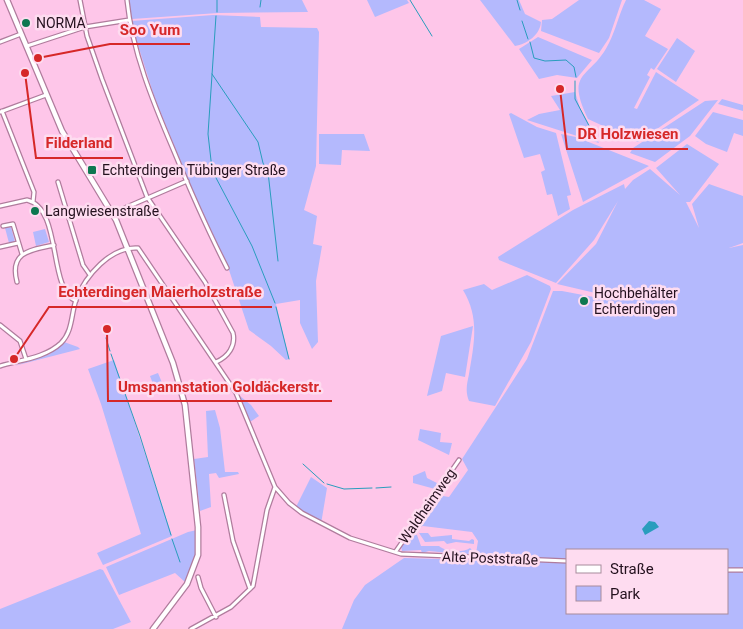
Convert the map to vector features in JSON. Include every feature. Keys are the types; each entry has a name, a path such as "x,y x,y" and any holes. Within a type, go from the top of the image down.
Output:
{"main road":[{"path":"7,0 65,136 113,213 172,363 188,420 199,544 196,564 187,584 153,629"}],"street":[{"path":"80,0 85,27 119,127 147,197 205,282 233,333 232,348 223,359 216,362"},
{"path":"127,0 129,20 156,106 210,237 227,268"},
{"path":"27,46 85,27 129,20"},
{"path":"0,42 22,33"},
{"path":"33,202 34,192 1,111 46,95"},
{"path":"113,213 186,181"},
{"path":"58,182 83,265 90,275"},
{"path":"0,206 20,201 33,202 41,210 54,245 66,293 76,301"},
{"path":"3,226 13,224 22,254 15,268 17,282"},
{"path":"0,247 18,243"},
{"path":"22,254 54,245"},
{"name":"Alte Poststraße","path":"128,250 136,248 141,250 216,362 236,393 276,487 295,508 321,525 358,541 401,554 566,562"},
{"path":"0,366 48,352 64,340 69,329 76,301 90,275 108,257 128,250"},
{"path":"0,324 20,341 26,359"},
{"name":"Waldheimweg","path":"396,551 459,460"},
{"path":"191,629 203,621 216,617 250,590 256,576 267,510 276,487"},
{"path":"224,495 233,541 250,590"},
{"path":"728,570 743,570"},
{"path":"198,577 201,588 216,617"}],"green space":[{"path":"128,0 302,0 308,12 218,13 132,19"},
{"path":"367,0 407,0 409,3 375,17"},
{"path":"480,0 519,0 525,14 541,22 540,27 528,41 515,46"},
{"path":"579,0 622,0 609,38 599,53 541,31 542,20 552,19"},
{"path":"626,0 644,0 661,9 645,36 668,49 654,70 651,68 647,75 650,77 634,108 637,109 656,72 699,100 638,142 588,119 581,103 579,91 579,83 583,76 602,55 609,43"},
{"path":"213,15 260,17 261,27 317,28 319,32 316,166 304,210 317,216 313,244 322,246 316,281 318,342 312,349 300,323 300,300 276,304 289,359 286,360 249,330 228,267 212,238 214,237 211,230 209,230 155,99 131,23 131,21"},
{"path":"538,37 592,60 577,78 557,75 539,79 519,49"},
{"path":"677,38 695,51 676,82 657,69"},
{"path":"575,92 580,108 599,143 527,120 539,114 560,110 551,96"},
{"path":"722,99 743,105 743,111 718,104"},
{"path":"718,100 690,136 655,162 630,153 633,148 705,101"},
{"path":"713,112 743,120 743,136 734,133 727,152 706,144 695,136"},
{"path":"511,113 537,127 556,133 571,195 567,196 570,209 558,216 552,194 547,195 541,172 545,170 540,154 524,158 509,114"},
{"path":"319,134 364,134 370,151 342,150 341,165 319,164"},
{"path":"561,134 576,137 649,166 583,202"},
{"path":"687,144 719,164 690,202 686,202 699,228 692,204 709,184 743,196 743,243 729,248 743,245 743,629 342,629 354,600 365,585 404,558 475,560 478,541 472,532 423,526 413,529 437,495 449,497 468,470 462,459 527,359 553,291 604,299 604,295 557,284 596,244 618,201 594,240 556,283 499,260 498,257 573,210 624,184 625,189 633,180 650,169 680,195 656,168"},
{"path":"11,227 15,242 9,243 5,228"},
{"path":"45,229 49,242 36,246 33,232"},
{"path":"527,275 550,286 551,289 531,342 495,406 469,401 467,388 473,352 474,321 463,290 484,284 492,290"},
{"path":"473,326 465,377 446,373 442,391 427,396 441,336"},
{"path":"64,342 80,349 14,366 50,354"},
{"path":"114,360 172,536 103,565 97,553 141,534 101,404 88,369"},
{"path":"158,373 163,385 155,389 150,376"},
{"path":"240,396 251,405 259,416 250,422"},
{"path":"215,410 220,428 225,472 238,472 239,474 219,478 216,473 209,474 211,507 200,511 194,459 208,457 206,411"},
{"path":"420,429 441,433 440,442 452,443 449,455 418,440"},
{"path":"425,471 427,478 439,484 435,489 413,483 413,476"},
{"path":"311,477 327,488 321,524 296,507"},
{"path":"197,530 196,553 185,582 175,573 119,595 106,567 188,532"},
{"path":"411,532 417,535 421,546 439,546 446,550 454,551 463,551 470,548 472,550 469,555 429,551 422,553 421,550 402,551 401,546"},
{"path":"419,533 428,533 431,537 452,535 452,539 469,541 472,539 474,544 456,542 447,544 444,541 425,542"},
{"path":"100,569 103,570 131,622 113,629 0,629 0,609"}],"shaded area":[{"path":"649,521 655,522 659,527 645,535 642,529"}],"waterway":[{"path":"217,0 217,12"},
{"path":"260,7 261,0"},
{"path":"410,0 432,36"},
{"path":"517,0 520,10"},
{"path":"212,169 208,134 216,16"},
{"path":"522,21 528,39"},
{"path":"530,42 534,58 545,61 566,60 574,67 576,77"},
{"path":"212,74 258,142 263,163 268,172 278,261"},
{"path":"575,81 575,99 596,139"},
{"path":"215,176 252,246 275,303"},
{"path":"276,307 289,359"},
{"path":"106,338 110,351"},
{"path":"111,354 140,436 171,535"},
{"path":"303,464 324,483"},
{"path":"327,484 344,489 372,488"},
{"path":"376,488 391,487"},
{"path":"172,539 180,562"}],"place":[{"name":"NORMA","path":"26,23"},
{"name":"Soo Yum","path":"38,58"},
{"name":"Filderland","path":"25,73"},
{"name":"DR Holzwiesen","path":"560,89"},
{"name":"Echterdingen Tübinger Straße","path":"92,170"},
{"name":"Langwiesenstraße","path":"35,211"},
{"name":"Hochbehälter Echterdingen","path":"584,301"},
{"name":"Umspannstation Goldäckerstr.","path":"107,329"},
{"name":"Echterdingen Maierholzstraße","path":"14,359"}]}
